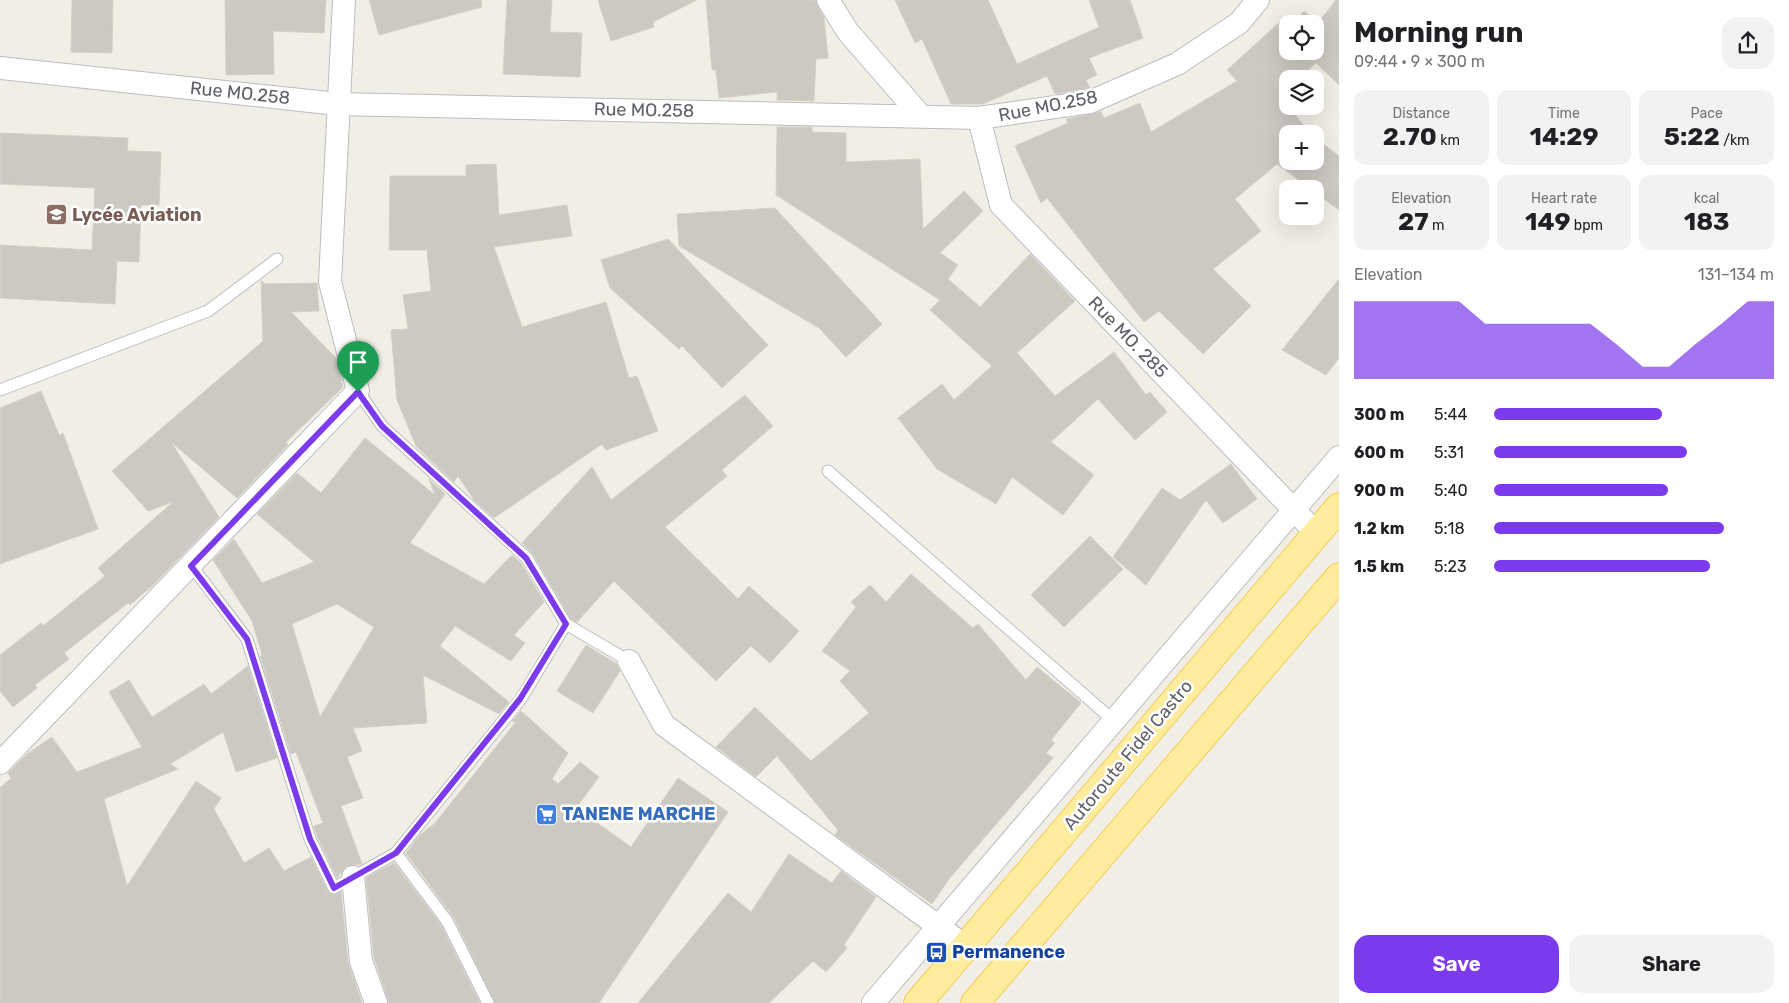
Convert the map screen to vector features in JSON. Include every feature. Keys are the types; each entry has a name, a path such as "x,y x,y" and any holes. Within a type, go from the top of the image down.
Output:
{"highway":[{"name":"Autoroute Fidel Castro","path":"918,1003 1339,507"},
{"path":"975,1003 1339,577"}],"street":[{"path":"0,763 358,392 330,282 344,0"},
{"path":"828,0 848,32 921,116"},
{"name":"Rue MO.258","path":"0,68 338,104 979,118 1090,102 1177,64 1239,23 1258,0"},
{"name":"Rue MO. 285","path":"979,118 1001,205 1316,533"},
{"path":"873,1003 1339,457"},
{"path":"628,661 664,726 965,946"},
{"path":"353,877 361,961 376,1003"}],"lane":[{"path":"0,390 208,311 277,259"},
{"path":"358,392 382,426 526,558 566,624 628,661"},
{"path":"828,472 1114,721"},
{"path":"191,566 247,639 310,839 334,888 396,853 520,699 566,624"},
{"path":"396,853 447,921 488,1003"}],"building":[{"path":"72,0 113,0 112,53 71,52"},
{"path":"225,0 326,0 324,33 273,31 274,74 226,75"},
{"path":"369,0 481,0 482,7 379,35"},
{"path":"507,0 552,0 550,32 582,33 580,77 503,74"},
{"path":"598,0 697,0 653,22 654,27 611,41"},
{"path":"706,0 815,0 824,18 828,58 816,59 814,101 777,100 777,92 719,98 716,70 712,70"},
{"path":"895,0 988,0 1017,64 1099,27 1089,0 1130,0 1143,38 1089,58 1097,75 1086,80 1090,88 1055,94 1047,76 983,104 951,104 922,39 915,43"},
{"path":"1336,0 1339,0 1339,85 1316,63 1309,70 1279,70 1279,115 1296,115 1303,125 1279,125 1279,165 1277,164 1235,199 1261,231 1213,269 1251,306 1203,354 1159,311 1144,322 1047,198 1041,203 1015,146 1068,123 1066,119 1101,112 1104,118 1140,103 1151,132 1237,81 1227,70 1279,23 1279,60 1324,60 1324,15"},
{"path":"1304,11 1309,15 1300,15"},
{"path":"777,127 812,127 812,132 846,133 846,162 920,159 923,229 964,191 983,211 940,253 958,265 948,279 980,307 1030,254 1075,301 1017,353 1055,396 1114,352 1146,395 1150,392 1167,412 1135,440 1098,399 1051,442 1094,475 1063,515 1012,477 996,504 937,469 898,418 942,384 954,400 992,366 930,310 940,300 776,195"},
{"path":"0,133 128,138 127,151 161,152 159,205 141,205 139,262 117,261 115,304 0,298 0,245 92,250 95,188 0,184"},
{"path":"1324,145 1339,156 1339,210 1324,199 1324,180 1299,180 1285,170 1324,170"},
{"path":"496,164 499,215 567,205 572,236 494,247 522,327 606,302 629,378 637,376 658,431 606,450 602,444 494,518 474,500 458,476 454,482 416,446 397,400 391,330 408,329 403,295 431,291 427,250 389,250 390,176 466,176 466,165"},
{"path":"775,208 882,324 846,357 819,328 679,246 677,214"},
{"path":"668,239 768,345 722,388 682,346 679,349 610,288 601,260"},
{"path":"1339,279 1339,358 1326,375 1282,350"},
{"path":"261,280 265,284 317,283 319,311 291,312 336,358 343,387 286,442 288,445 237,498 171,442 219,517 153,585 130,605 128,603 64,653 69,659 35,685 37,688 13,707 0,691 0,655 41,623 43,626 105,576 98,568 173,502 148,511 112,471 263,341"},
{"path":"41,391 59,435 63,433 98,529 0,564 0,408"},
{"path":"745,395 773,426 722,470 727,476 665,527 738,599 749,586 799,631 770,663 751,646 716,681 614,581 577,622 571,619 533,554 522,543 592,467 611,500"},
{"path":"365,438 435,495 429,479 445,494 410,543 484,584 512,555 521,563 544,602 514,635 525,643 511,661 455,626 440,646 509,702 499,714 423,675 427,723 353,728 362,751 347,757 363,798 341,806 362,864 346,866 337,878 317,836 314,826 323,823 296,752 291,754 260,656 262,655 252,621 213,560 234,539 262,583 314,562 257,514 297,473 321,493","holes":["337,604 374,627 320,717 292,624"]},
{"path":"1231,464 1257,499 1223,523 1206,500 1146,585 1113,557 1162,488 1180,500"},
{"path":"1090,536 1123,569 1064,627 1031,595"},
{"path":"911,574 973,628 978,624 1026,680 1037,667 1081,703 1051,740 1055,743 1046,753 1053,758 949,879 932,904 835,835 838,830 777,756 756,777 716,747 755,707 811,761 869,713 840,681 850,671 822,651 856,607 851,602 870,585 886,602"},
{"path":"586,645 617,664 620,671 593,713 557,691"},
{"path":"248,666 277,758 236,772 223,732 170,764 178,769 104,799 127,886 196,781 221,798 214,809 244,863 269,848 284,871 311,857 328,892 333,895 341,892 348,962 362,1003 0,1003 0,788 11,778 8,773 27,754 52,737 77,772 142,747 109,692 129,680 152,717 204,684 211,694"},
{"path":"521,711 568,753 552,779 558,784 580,762 599,777 576,808 631,847 678,778 728,812 599,1003 495,1003 454,918 406,853 419,836 435,823 515,723 512,721"},
{"path":"789,854 832,883 841,871 876,897 844,945 847,948 826,972 813,961 769,1003 638,1003 728,893 751,912"},
{"path":"394,863 441,925 480,1003 389,1003 374,958 366,878"}],"place":[{"name":"Lycée Aviation","path":"56,215"},
{"name":"TANENE MARCHE","path":"546,814"},
{"name":"Permanence","path":"936,952"}],"route":[{"path":"358,392 382,426 526,558 566,624 520,699 396,853 334,888 310,839 247,639 191,566 358,392"}]}
